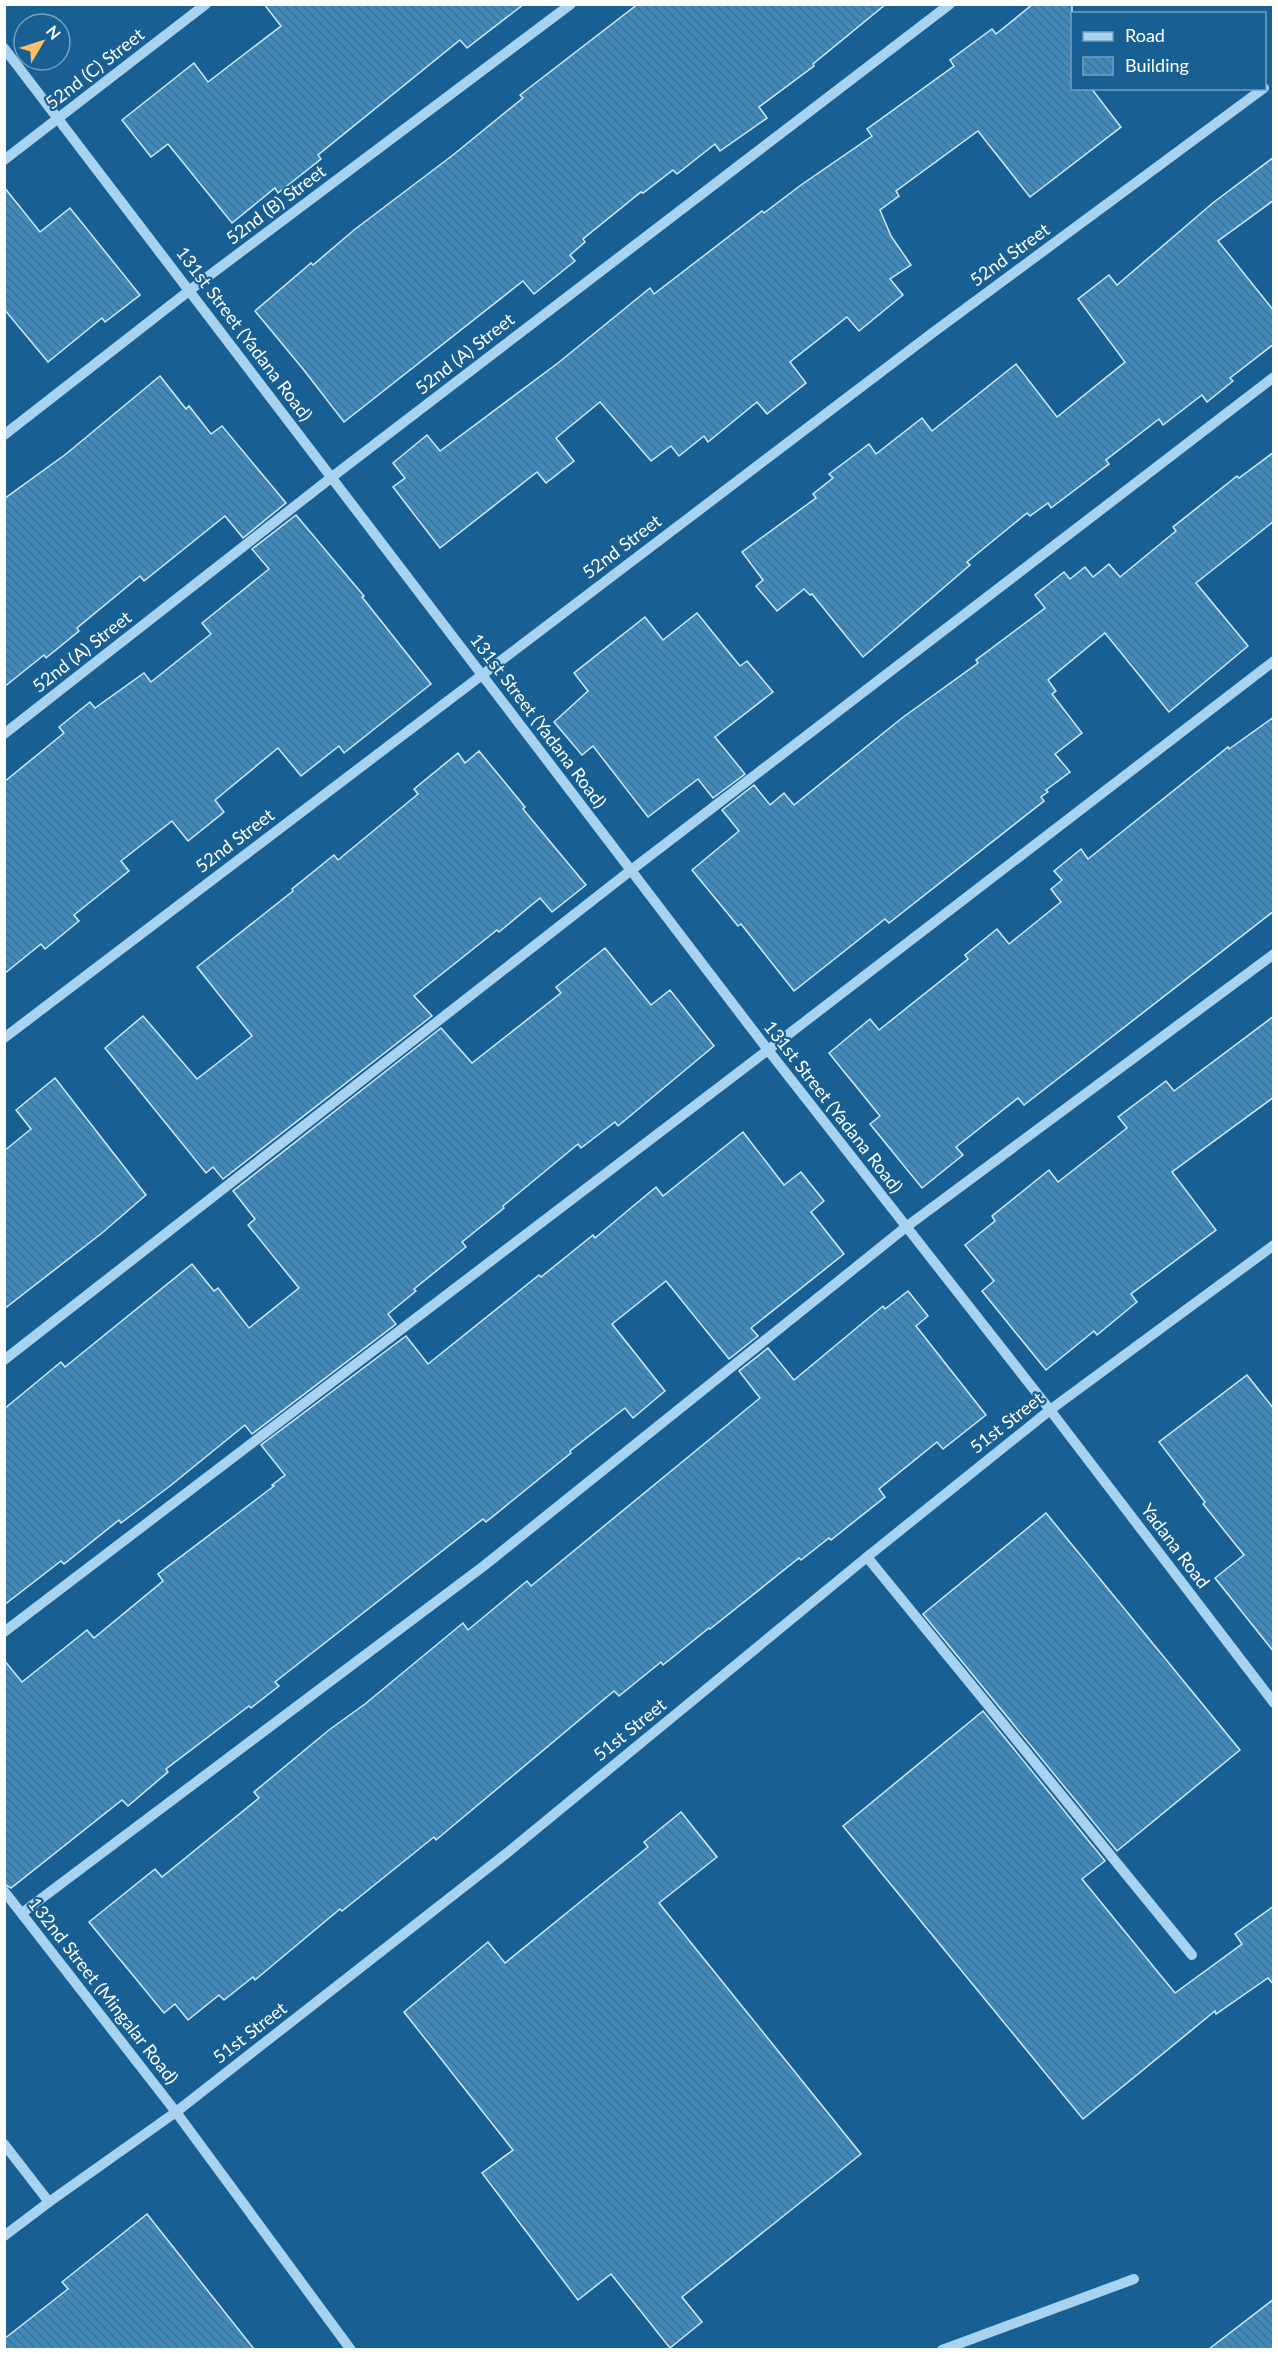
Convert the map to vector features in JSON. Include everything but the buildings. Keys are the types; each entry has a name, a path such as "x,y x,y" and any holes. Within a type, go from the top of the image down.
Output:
{"street":[{"name":"52nd (C) Street","path":"4,160 206,4"},
{"name":"52nd (B) Street","path":"4,435 190,290 571,4"},
{"name":"52nd (A) Street","path":"4,734 332,477 950,4"},
{"name":"131st Street (Yadana Road)","path":"4,48 630,871 1050,1410"},
{"name":"52nd Street","path":"4,1038 931,334 1261,90"},
{"path":"4,1360 630,871 1274,376"},
{"path":"4,1632 1274,661"},
{"path":"22,1913 485,1565 906,1227 1274,954"},
{"name":"51st Street","path":"4,2236 176,2112 507,1853 1050,1410 1274,1245"},
{"name":"Yadana Road","path":"1050,1410 1274,1703"},
{"path":"867,1557 1192,1955"},
{"name":"132nd Street (Mingalar Road)","path":"4,1891 176,2112 351,2349"},
{"path":"4,2144 49,2202"},
{"path":"942,2349 1134,2279"}]}
